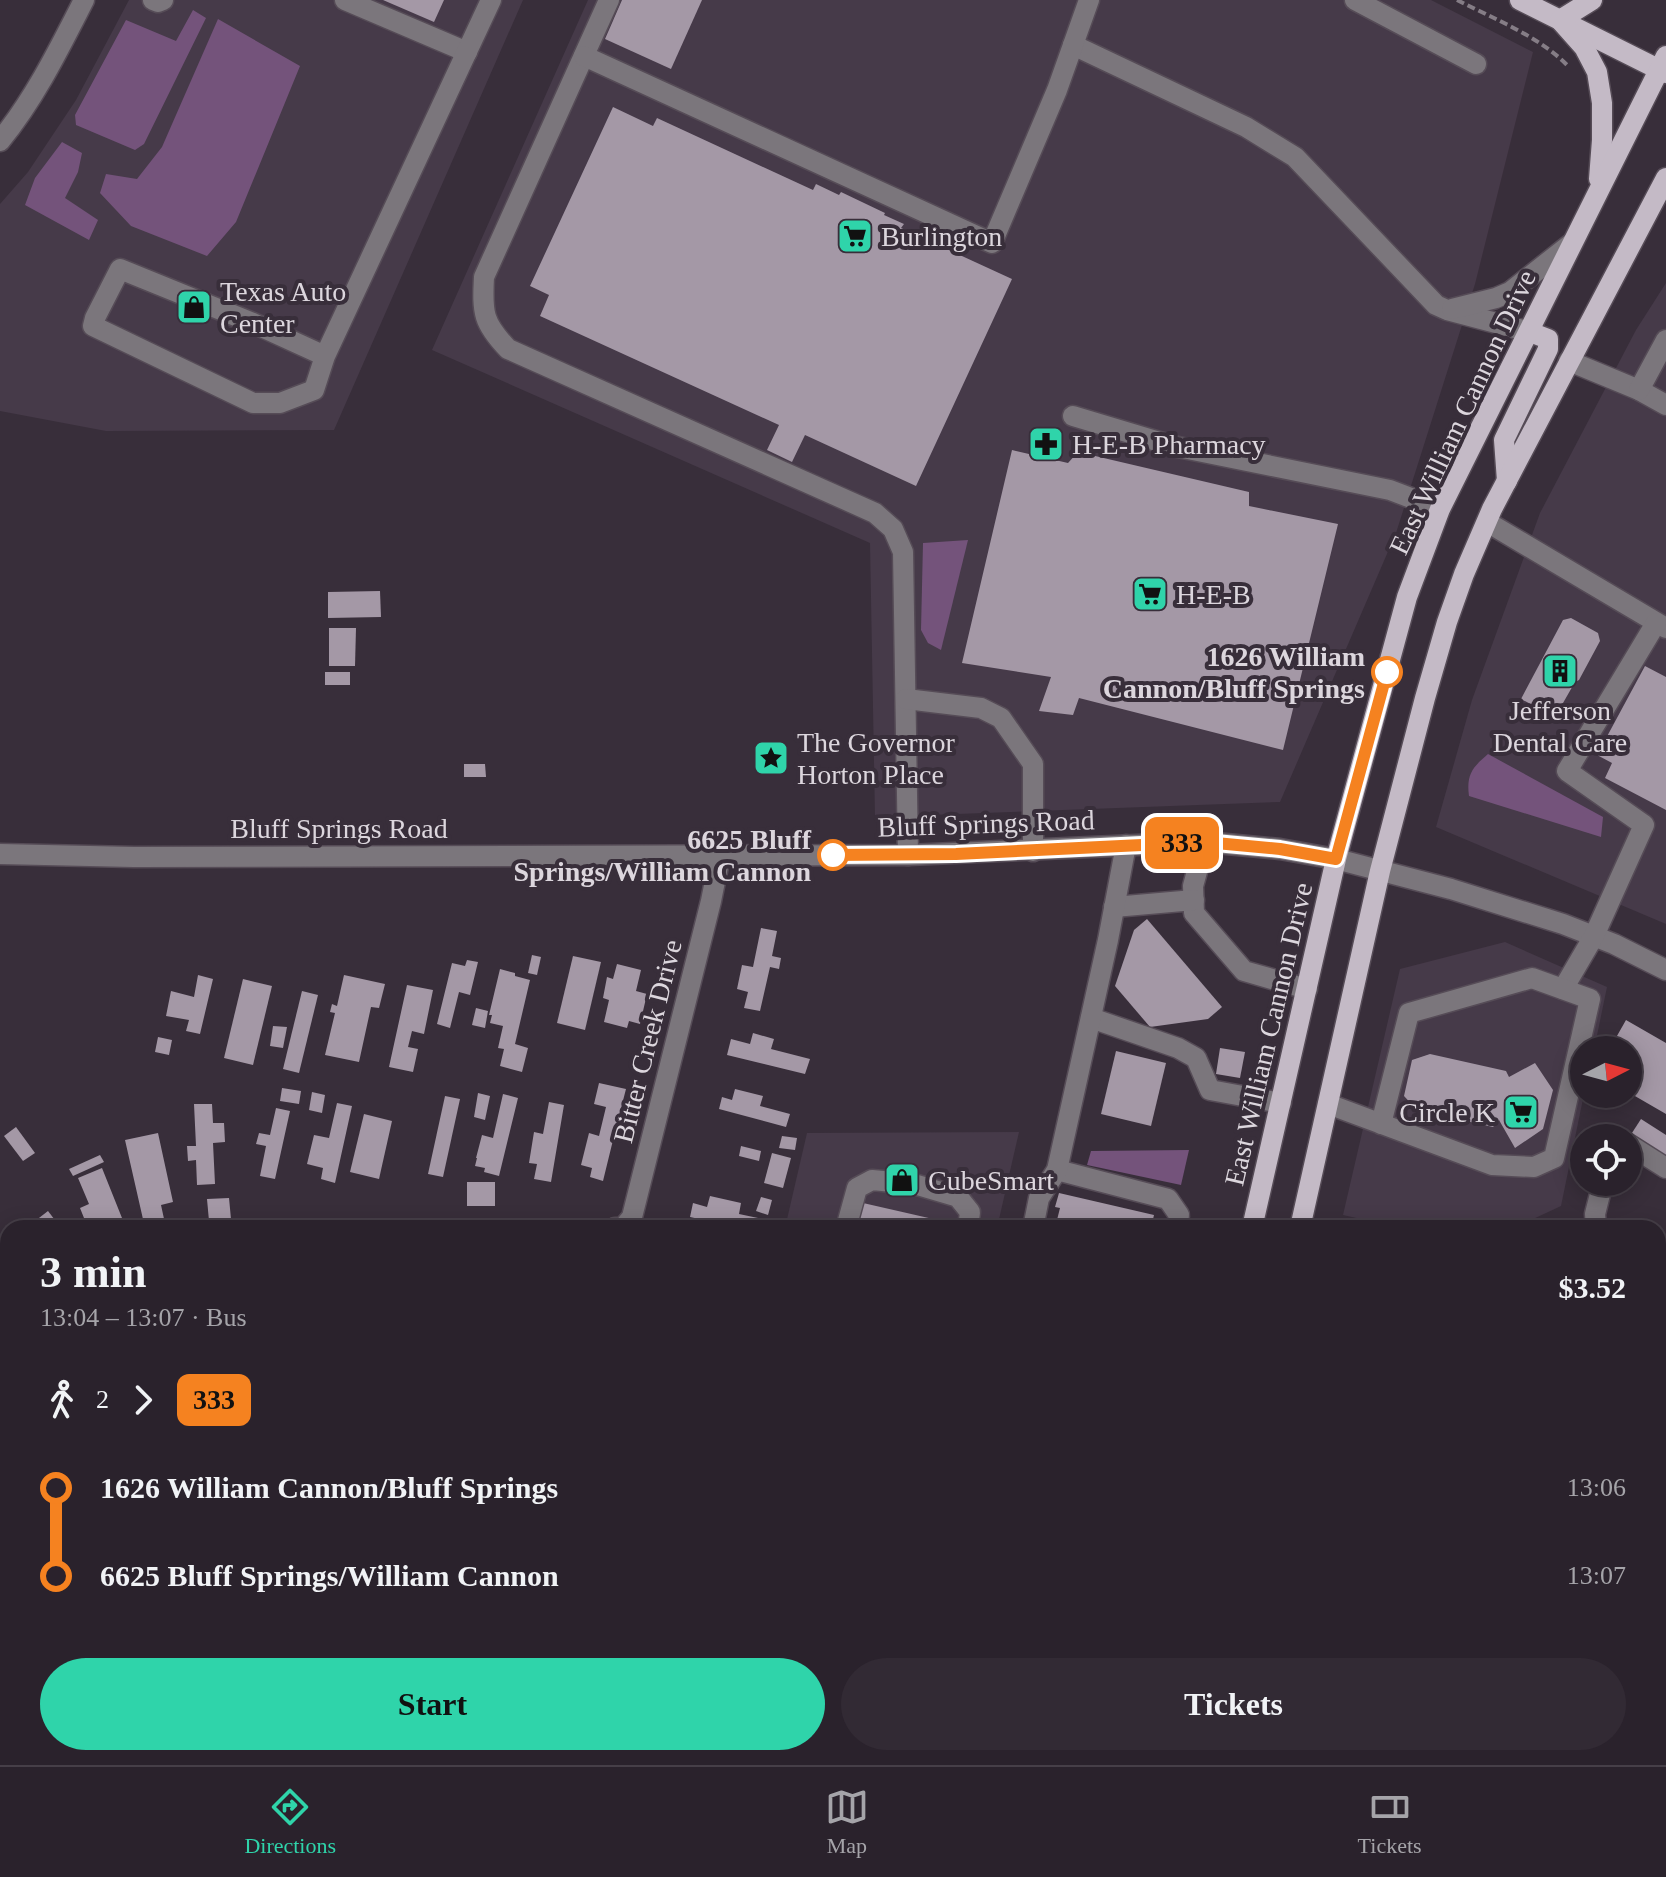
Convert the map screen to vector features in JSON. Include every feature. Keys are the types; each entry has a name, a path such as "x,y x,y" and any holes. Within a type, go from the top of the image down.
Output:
{"main road":[{"path":"1520,0 1664,66"},
{"path":"1560,20 1592,0"},
{"path":"1560,20 1584,47 1597,72 1602,103 1598,190"},
{"name":"East William Cannon Drive","path":"1254,1220 1336,859 1407,597 1440,509 1598,190 1664,66"},
{"path":"1302,1220 1380,871 1447,622 1464,574 1507,481 1666,178"},
{"path":"1641,226 1666,204"},
{"path":"1507,481 1504,440 1548,349 1548,339 1530,332"}],"street":[{"path":"0,141 38,86 84,0"},
{"path":"153,0 163,0"},
{"path":"345,0 367,4 467,52"},
{"path":"325,356 120,269 93,326 253,403 280,403 314,390 325,356 491,0"},
{"path":"609,0 484,277 482,304 491,331 508,349 875,513 893,529 903,552 908,855"},
{"path":"584,56 992,243 1057,90 1089,0"},
{"path":"1355,0 1476,64"},
{"path":"1073,45 1246,127 1295,157 1436,305 1530,332"},
{"path":"1447,310 1510,292 1572,243"},
{"path":"1639,390 1666,340"},
{"path":"1569,361 1639,390 1666,405"},
{"path":"1073,416 1173,446 1390,490 1440,509"},
{"path":"1487,522 1661,625 1567,771 1644,825 1594,936 1563,989"},
{"path":"906,699 981,708 1001,718 1033,764 1033,851"},
{"path":"1205,842 1193,886 1194,913 1244,971 1307,989"},
{"name":"Bluff Springs Road","path":"0,854 134,857 908,855 1205,842 1280,849 1336,859 1508,906 1594,936 1666,970"},
{"path":"1035,1220 1039,1198 1057,1170 1126,845"},
{"name":"Bitter Creek Drive","path":"630,1220 720,856"},
{"path":"1114,907 1194,900"},
{"path":"1328,1104 1381,1124 1492,1165 1534,1167 1554,1158 1590,999 1532,978 1409,1013 1381,1124"},
{"path":"1091,1018 1178,1048 1196,1058 1210,1090 1281,1103"},
{"path":"1642,1153 1666,1168"},
{"path":"1057,1170 1168,1199 1179,1215 1178,1220"},
{"path":"848,1220 857,1188 872,1180 914,1184 958,1197 970,1212 969,1220"},
{"path":"1595,1220 1600,1196"}],"path":[{"path":"1457,0 1529,37 1558,56 1577,76"}],"shaded area":[{"name":"Texas Auto Center","path":"129,0 523,0 334,430 106,431 0,411 0,204 28,172 76,100"},
{"path":"588,0 1431,0 1533,52 1475,284 1396,533 1280,802 875,817 870,543 432,350"},
{"path":"193,10 206,18 144,144 135,150 76,125 75,115 126,20 176,41"},
{"path":"218,19 300,66 236,222 207,256 131,226 100,193 106,174 137,179 162,147"},
{"path":"62,142 82,153 78,172 65,198 98,220 89,240 25,205 35,178"},
{"path":"1666,283 1666,924 1436,827 1472,700 1540,513 1636,330"},
{"path":"968,540 941,650 928,643 921,630 923,543"},
{"path":"1488,754 1603,817 1601,837 1469,796 1472,772"},
{"path":"1505,942 1607,987 1597,1036 1570,1036 1570,1108 1581,1108 1578,1124 1570,1124 1570,1162 1561,1206 1531,1220 1365,1220 1343,1215 1400,969"},
{"name":"CubeSmart","path":"1019,1132 999,1220 787,1220 807,1133"},
{"path":"1189,1150 1181,1185 1087,1165 1091,1151"}],"building":[{"path":"383,0 444,0 434,22"},
{"path":"622,0 702,0 671,69 605,39"},
{"path":"613,107 653,126 657,118 813,190 816,184 839,195 841,192 904,224 901,228 1012,279 916,486 805,435 792,462 767,450 779,425 540,316 549,295 530,286"},
{"name":"H-E-B","path":"1012,450 1068,463 1078,452 1249,492 1249,506 1338,524 1283,750 1079,698 1073,715 1039,711 1051,677 962,663"},
{"path":"380,591 381,617 328,618 328,592"},
{"name":"Jefferson Dental Care","path":"1571,618 1598,633 1600,641 1555,717 1521,699 1563,620"},
{"path":"329,628 356,628 355,666 329,666"},
{"path":"1645,666 1666,677 1666,810 1605,778 1612,763 1597,755"},
{"path":"325,672 350,672 350,685 325,685"},
{"path":"464,764 485,764 486,777 464,777"},
{"path":"1147,919 1222,1007 1208,1019 1150,1027 1115,986 1134,930"},
{"path":"761,928 777,931 772,956 781,958 779,969 770,967 760,1011 744,1008 748,992 737,989 742,965 753,967"},
{"path":"532,955 541,957 537,975 528,973"},
{"path":"573,956 601,962 585,1030 557,1023"},
{"path":"467,960 478,962 470,995 459,992 450,1028 437,1024 452,963 465,966"},
{"path":"617,964 641,970 636,991 647,994 640,1024 629,1021 627,1028 604,1022 609,1000 603,998 607,977 613,979"},
{"path":"500,969 530,980 515,1044 528,1048 522,1072 500,1066 504,1049 498,1048 503,1026 490,1023 492,1015 489,1015"},
{"path":"198,975 213,979 200,1034 186,1031 189,1020 166,1016 171,991 194,997"},
{"path":"344,975 385,984 379,1008 371,1007 359,1062 325,1055 335,1013 330,1012 332,1004 337,1006"},
{"path":"243,979 272,986 253,1065 224,1058"},
{"path":"407,985 433,990 424,1034 412,1031 408,1047 418,1049 413,1072 389,1067"},
{"path":"302,991 318,995 299,1073 283,1069"},
{"path":"476,1008 488,1011 485,1028 472,1025"},
{"path":"1626,1020 1666,1043 1666,1114 1642,1100 1642,1036 1617,1036"},
{"path":"273,1026 287,1027 283,1048 270,1046"},
{"path":"753,1033 774,1039 771,1049 810,1059 805,1074 727,1055 731,1039 750,1044"},
{"path":"158,1037 172,1040 169,1055 155,1052"},
{"path":"1220,1048 1245,1052 1240,1078 1216,1074"},
{"path":"1116,1051 1166,1063 1151,1126 1101,1114"},
{"path":"1430,1054 1506,1071 1509,1077 1535,1063 1553,1090 1543,1129 1515,1148 1499,1120 1493,1127 1417,1110 1404,1096 1412,1060"},
{"path":"599,1083 626,1089 618,1120 626,1122 622,1138 614,1136 603,1181 590,1177 592,1168 581,1165 589,1133 599,1136 606,1107 594,1104"},
{"path":"282,1088 301,1091 299,1104 280,1101"},
{"path":"735,1089 763,1096 760,1106 790,1114 786,1127 719,1109 722,1097 732,1100"},
{"path":"312,1092 325,1095 322,1113 309,1110"},
{"path":"478,1093 490,1096 485,1120 474,1117"},
{"path":"503,1094 518,1098 499,1176 475,1166 482,1135 493,1138"},
{"path":"445,1096 460,1099 443,1177 428,1174"},
{"path":"549,1102 564,1105 551,1182 534,1179 537,1164 529,1163 534,1132 543,1134"},
{"path":"337,1103 352,1106 335,1183 321,1179 323,1168 307,1164 314,1135 329,1138"},
{"path":"194,1104 212,1104 213,1123 224,1123 225,1142 213,1143 215,1184 197,1185 196,1160 188,1161 187,1146 196,1146"},
{"path":"276,1108 290,1111 275,1179 260,1176 266,1146 256,1144 259,1133 270,1135"},
{"path":"364,1114 392,1121 379,1179 350,1172"},
{"path":"1641,1119 1666,1135 1666,1158 1642,1143 1642,1124 1638,1124"},
{"path":"16,1127 35,1153 23,1161 4,1136"},
{"path":"158,1133 173,1202 161,1205 164,1220 143,1220 125,1140"},
{"path":"782,1136 797,1138 795,1150 779,1148"},
{"path":"741,1146 761,1151 759,1161 739,1156"},
{"path":"772,1153 791,1158 783,1188 764,1183"},
{"path":"100,1155 104,1162 73,1176 69,1169"},
{"path":"102,1168 123,1220 85,1220 80,1208 89,1204 78,1178"},
{"path":"467,1182 495,1182 495,1206 467,1206"},
{"path":"1059,1193 1154,1215 1153,1220 1057,1220 1060,1208 1055,1207"},
{"path":"710,1196 741,1203 739,1214 767,1220 704,1220 690,1217 693,1203 707,1207"},
{"path":"761,1197 772,1200 768,1215 756,1211"},
{"path":"229,1198 231,1219 209,1220 207,1199"},
{"path":"863,1203 937,1220 859,1220"},
{"path":"48,1211 55,1220 36,1220"}],"bus line":[{"name":"333","path":"833,855 956,854 1205,842 1280,849 1336,859 1387,672"}],"place":[{"name":"Burlington","path":"855,236"},
{"name":"Texas Auto Center","path":"194,307"},
{"name":"H-E-B Pharmacy","path":"1046,444"},
{"name":"H-E-B","path":"1150,594"},
{"name":"Jefferson Dental Care","path":"1560,671"},
{"name":"1626 William Cannon/Bluff Springs","path":"1387,672"},
{"name":"The Governor Horton Place","path":"771,758"},
{"name":"6625 Bluff Springs/William Cannon","path":"833,855"},
{"name":"Circle K","path":"1521,1112"},
{"name":"CubeSmart","path":"902,1180"}]}
